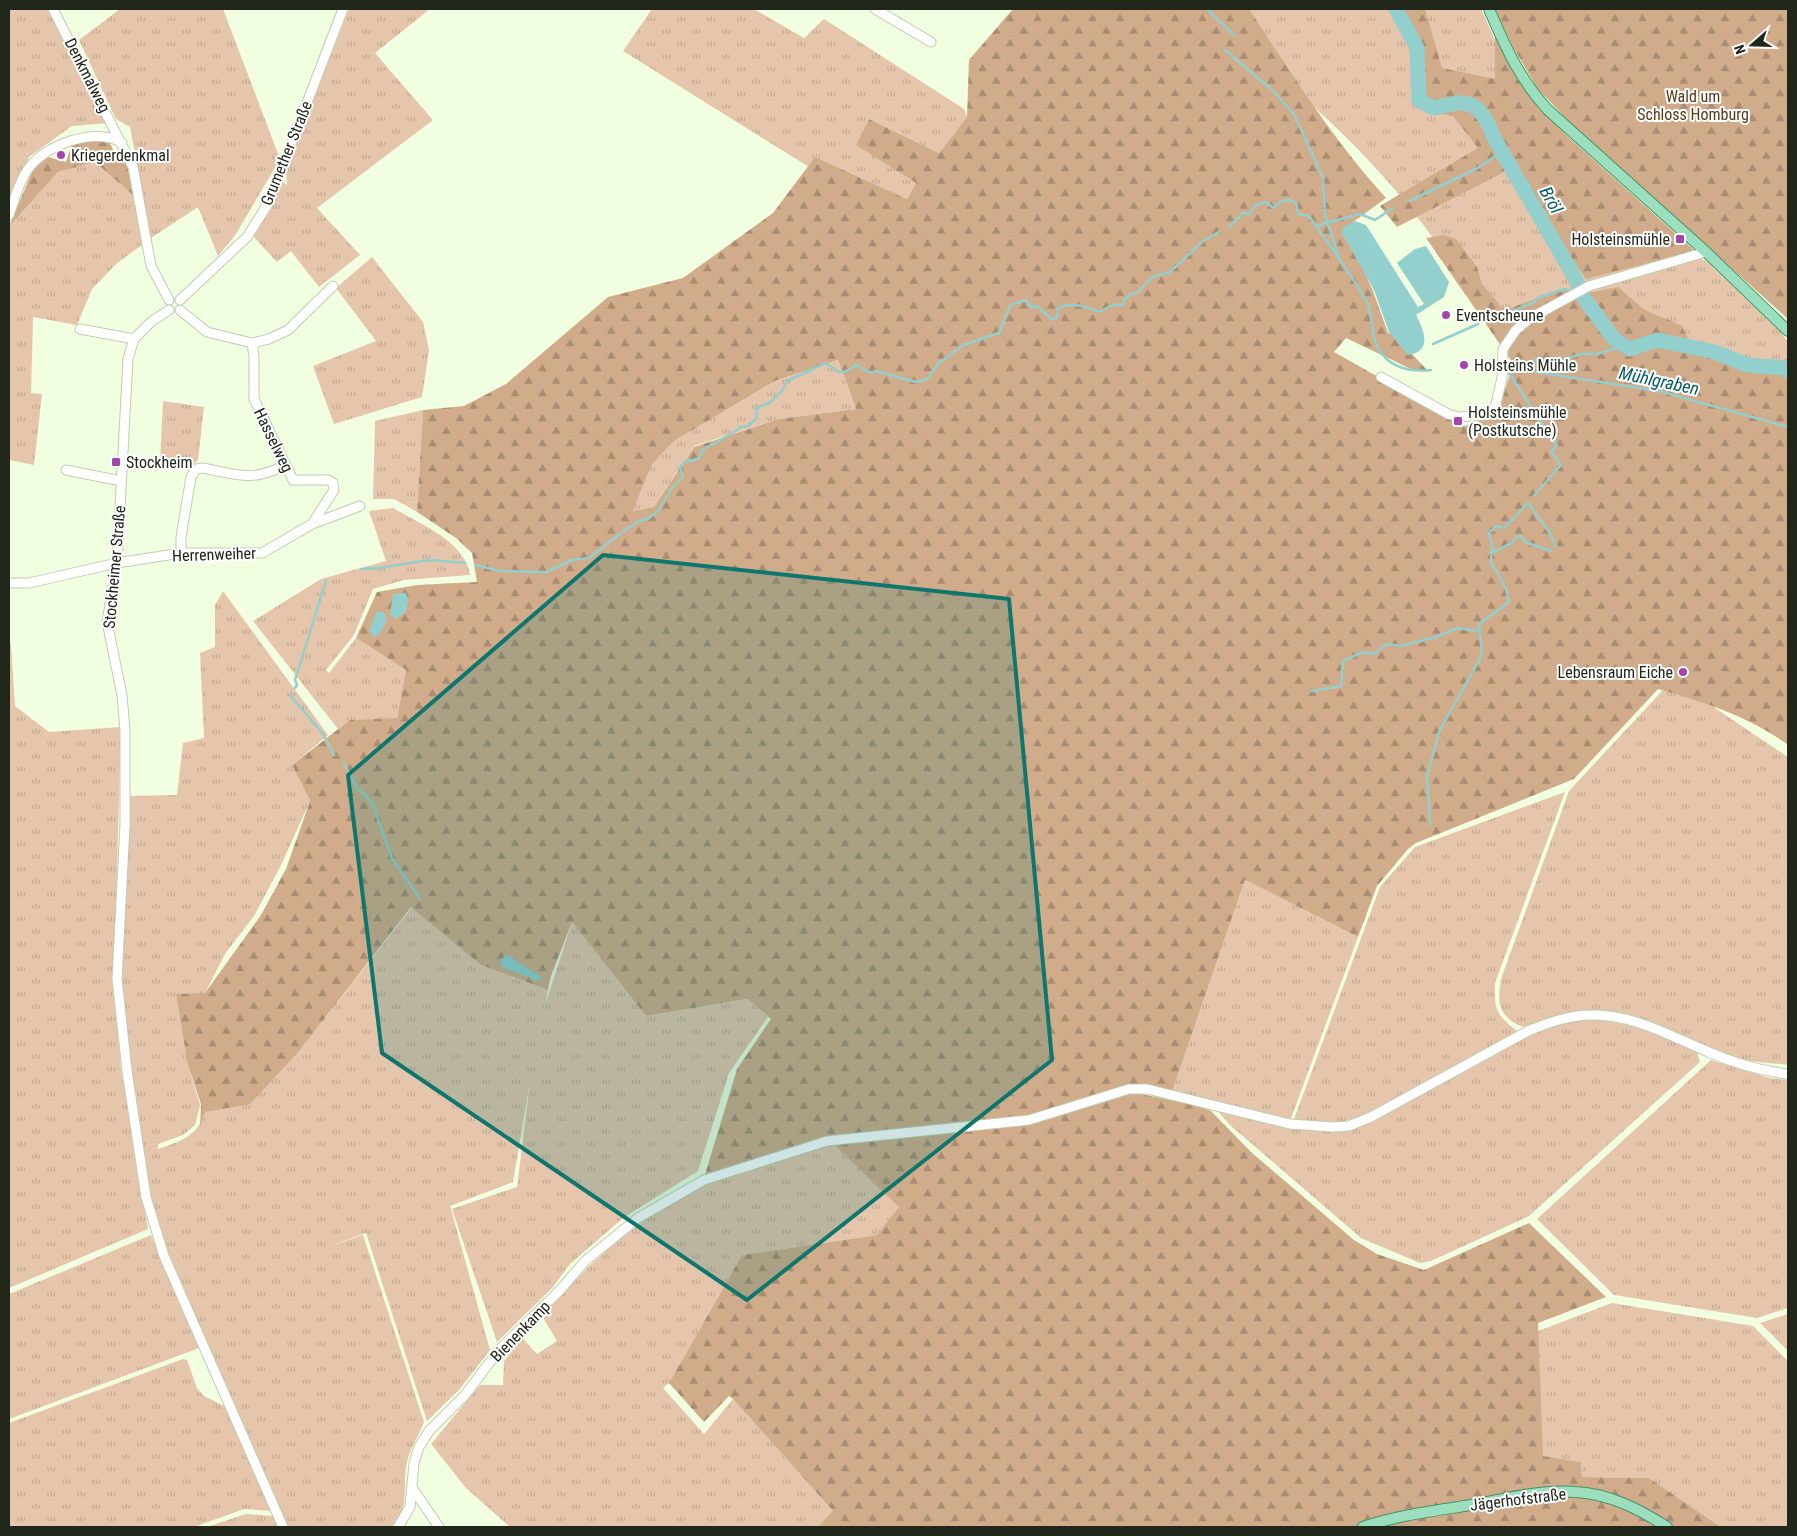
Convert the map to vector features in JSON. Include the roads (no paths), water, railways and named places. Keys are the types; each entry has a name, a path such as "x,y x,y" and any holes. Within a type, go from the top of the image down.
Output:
{"main road":[{"path":"1490,9 1513,64 1530,92 1564,126 1706,252 1788,331"},
{"name":"Jägerhofstraße","path":"1363,1527 1408,1515 1530,1494 1575,1492 1613,1499 1642,1512 1667,1527"}],"street":[{"name":"Denkmalweg","path":"53,9 123,143 133,167 151,266 169,305"},
{"name":"Grumether Straße","path":"180,300 246,237 268,204 342,9"},
{"path":"875,9 931,42"},
{"path":"9,215 26,171 36,160 72,139 102,136 114,137 123,143"},
{"path":"1381,376 1434,408 1458,417 1490,412 1495,408 1498,398 1502,378 1503,350 1516,330 1529,319 1590,286 1706,252"},
{"path":"180,310 207,332 252,343 269,339 288,330 333,286"},
{"path":"80,330 134,339 174,298 180,300 182,306 180,310"},
{"path":"169,305 175,312 180,310"},
{"name":"Stockheimer Straße","path":"134,339 128,359 117,563 107,622 122,695 125,825 118,979 127,1071 146,1197 164,1256 283,1527"},
{"name":"Hasselweg","path":"252,343 254,399 293,480 328,480 332,483 334,490 312,524"},
{"path":"181,553 181,537 191,477 196,469 203,468 244,477 267,475 286,465"},
{"path":"66,470 121,481"},
{"name":"Herrenweiher","path":"9,583 29,583 117,563 181,553 262,553 312,524 360,506"},
{"name":"Bienenkamp","path":"398,1527 403,1523 410,1507 414,1463 419,1447 429,1431 465,1395 499,1350 560,1290 585,1261 638,1218 704,1180 827,1141 1029,1120 1129,1089 1147,1089 1290,1124 1333,1127 1349,1126 1371,1117 1528,1030 1552,1022 1589,1015 1637,1022 1713,1054 1771,1072 1788,1074"},
{"path":"413,1489 439,1527"}],"water":[{"path":"1355,221 1366,225 1418,307 1424,304 1397,263 1415,249 1426,246 1449,282 1444,297 1416,315 1424,333 1424,345 1416,353 1408,355 1389,332 1374,290 1342,233 1343,227"},
{"path":"406,593 408,602 405,613 395,619 390,615 393,594"},
{"path":"376,612 384,612 387,620 380,633 375,637 369,632"},
{"path":"508,955 541,977 541,979 538,981 502,967 500,963 504,956"}],"waterway":[{"path":"1207,9 1235,36"},
{"name":"Bröl","path":"1396,9 1417,48 1419,100 1433,108 1454,103 1465,103 1482,113 1494,138 1574,276 1584,298 1614,339 1630,349 1657,340 1715,352 1747,365 1786,368 1788,371"},
{"name":"Mühlgraben","path":"1225,50 1272,90 1294,114 1323,178 1325,215 1339,257"},
{"path":"1409,201 1476,169 1502,152"},
{"path":"1229,227 1243,213 1250,214 1255,205 1266,202 1273,208 1282,201 1290,200 1296,203 1298,214 1309,216 1316,226 1360,214 1375,220 1393,208"},
{"name":"Mühlgraben","path":"1316,226 1366,300 1374,337 1377,347 1382,354 1389,361 1404,368 1422,371 1431,370"},
{"path":"476,565 500,571 546,572 572,560 589,558 621,533 639,521 649,518 659,510 671,489 683,476 680,467 686,460 692,461 699,458 702,450 738,430 739,427 748,426 757,418 756,408 769,403 782,391 787,381 826,363 841,372 847,371 856,365 871,373 875,371 916,382 927,379 939,363 963,345 999,333 1010,305 1026,300 1031,307 1037,306 1052,319 1057,318 1058,308 1063,306 1078,306 1099,312 1113,305 1123,305 1124,300 1130,294 1137,293 1152,277 1170,272 1203,241 1219,232"},
{"path":"1490,321 1534,302 1537,298 1565,289 1570,291 1579,286"},
{"path":"1433,344 1478,324"},
{"path":"1532,371 1533,360 1567,359 1580,354 1596,354 1625,346"},
{"path":"1507,370 1557,446 1551,451 1561,465 1534,496"},
{"name":"Mühlgraben","path":"1523,370 1659,391 1788,427"},
{"path":"1430,825 1427,776 1439,732 1482,655 1479,624 1509,602 1503,582 1491,564 1492,543 1488,534 1496,526 1504,528 1528,503 1548,530 1556,546"},
{"path":"1491,553 1512,543 1520,535 1525,542 1551,551"},
{"path":"361,569 429,560 465,563"},
{"path":"295,688 297,685 295,680 326,581"},
{"path":"1312,691 1341,686 1343,661 1363,652 1374,654 1387,644 1401,646 1436,637 1457,628 1480,631"},
{"path":"290,695 323,734 334,755"},
{"path":"343,762 357,788 372,802 392,858 420,899"}],"place":[{"name":"Kriegerdenkmal","path":"61,155"},
{"name":"Holsteinsmühle","path":"1680,239"},
{"name":"Eventscheune","path":"1446,315"},
{"name":"Holsteins Mühle","path":"1464,365"},
{"name":"Holsteinsmühle (Postkutsche)","path":"1458,421"},
{"name":"Stockheim","path":"116,462"},
{"name":"Lebensraum Eiche","path":"1683,672"}],"park label":[{"name":"Wald um Schloss Homburg","path":"1693,105"}]}
